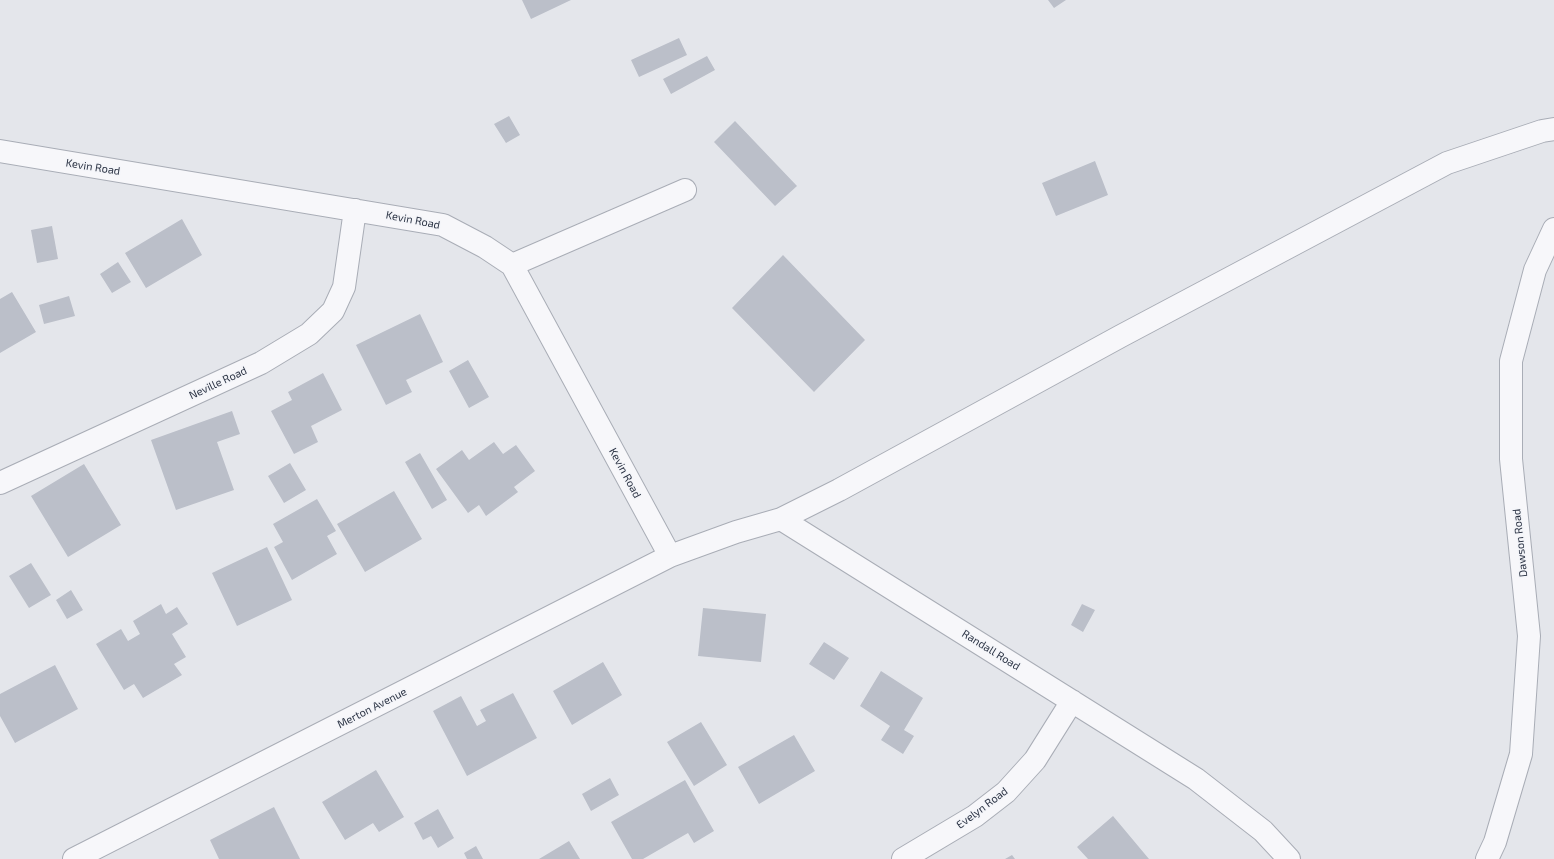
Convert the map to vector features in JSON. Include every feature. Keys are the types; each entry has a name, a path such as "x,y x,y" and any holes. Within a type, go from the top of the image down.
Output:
{"street":[{"path":"670,556 736,532 781,519 839,490 1121,336 1447,163 1542,131 1554,130"},
{"name":"Kevin Road","path":"0,151 443,225 512,265 670,556"},
{"path":"512,265 685,190"},
{"name":"Neville Road","path":"0,483 261,363 309,334 333,311 344,287 355,210"},
{"name":"Dawson Road","path":"1487,859 1495,842 1521,754 1530,636 1511,460 1511,361 1535,270 1554,229"},
{"name":"Randall Road","path":"781,519 1196,779 1264,831 1289,859"},
{"name":"Merton Avenue","path":"74,859 670,556"},
{"name":"Evelyn Road","path":"903,859 975,816 1006,792 1035,760 1072,701"}],"building":[{"path":"522,0 571,0 531,19"},
{"path":"1048,0 1066,0 1054,8"},
{"path":"679,38 687,55 639,77 631,60"},
{"path":"707,56 715,70 671,94 663,79"},
{"path":"509,116 520,135 506,143 494,124"},
{"path":"735,121 797,186 775,206 714,142"},
{"path":"1095,161 1108,195 1056,216 1042,183"},
{"path":"182,219 202,255 146,288 125,253"},
{"path":"52,226 58,259 37,263 31,230"},
{"path":"783,255 865,340 814,392 732,308"},
{"path":"118,262 131,282 112,293 100,274"},
{"path":"12,292 36,332 0,353 0,299"},
{"path":"69,296 75,316 44,324 39,305"},
{"path":"420,314 443,362 406,380 412,392 386,405 356,345"},
{"path":"468,360 489,397 469,408 449,371"},
{"path":"323,373 342,410 311,426 318,442 294,454 271,411 292,400 288,392"},
{"path":"232,411 240,434 217,442 234,490 176,510 151,440"},
{"path":"494,442 503,454 516,445 535,471 514,487 518,492 486,516 479,505 468,513 436,469 462,450 469,460"},
{"path":"420,453 447,500 432,509 405,462"},
{"path":"290,463 306,490 284,503 268,476"},
{"path":"84,464 121,525 68,557 31,496"},
{"path":"394,491 422,539 365,572 337,524"},
{"path":"317,499 336,531 327,536 337,554 292,580 274,547 283,542 273,524"},
{"path":"267,547 292,600 237,626 212,573"},
{"path":"31,563 51,595 29,608 9,576"},
{"path":"71,590 83,610 67,619 56,600"},
{"path":"161,604 166,614 177,607 188,624 172,634 186,657 174,664 182,675 143,698 134,684 124,690 96,644 121,629 128,641 140,634 133,621"},
{"path":"1082,604 1095,610 1083,632 1071,625"},
{"path":"703,608 766,614 761,662 698,656"},
{"path":"824,642 849,658 834,680 809,664"},
{"path":"603,662 622,695 572,725 553,691"},
{"path":"55,665 78,709 15,743 0,716 0,694"},
{"path":"881,671 923,698 904,730 914,736 903,754 881,740 890,726 860,706"},
{"path":"513,693 537,738 467,776 433,711 461,696 477,726 486,721 480,710"},
{"path":"701,722 727,765 694,786 667,742"},
{"path":"794,735 815,771 759,804 738,767"},
{"path":"376,770 404,817 379,832 373,823 345,840 322,802"},
{"path":"610,778 619,795 591,811 582,794"},
{"path":"685,780 714,831 694,843 688,833 643,859 632,859 611,822"},
{"path":"274,807 300,859 219,859 210,840"},
{"path":"438,809 454,838 438,848 431,836 423,840 414,823"},
{"path":"1113,816 1149,859 1088,859 1077,847"},
{"path":"569,841 580,859 539,859"},
{"path":"476,846 483,859 467,859 464,853"},
{"path":"1012,855 1015,859 1005,859"}]}
